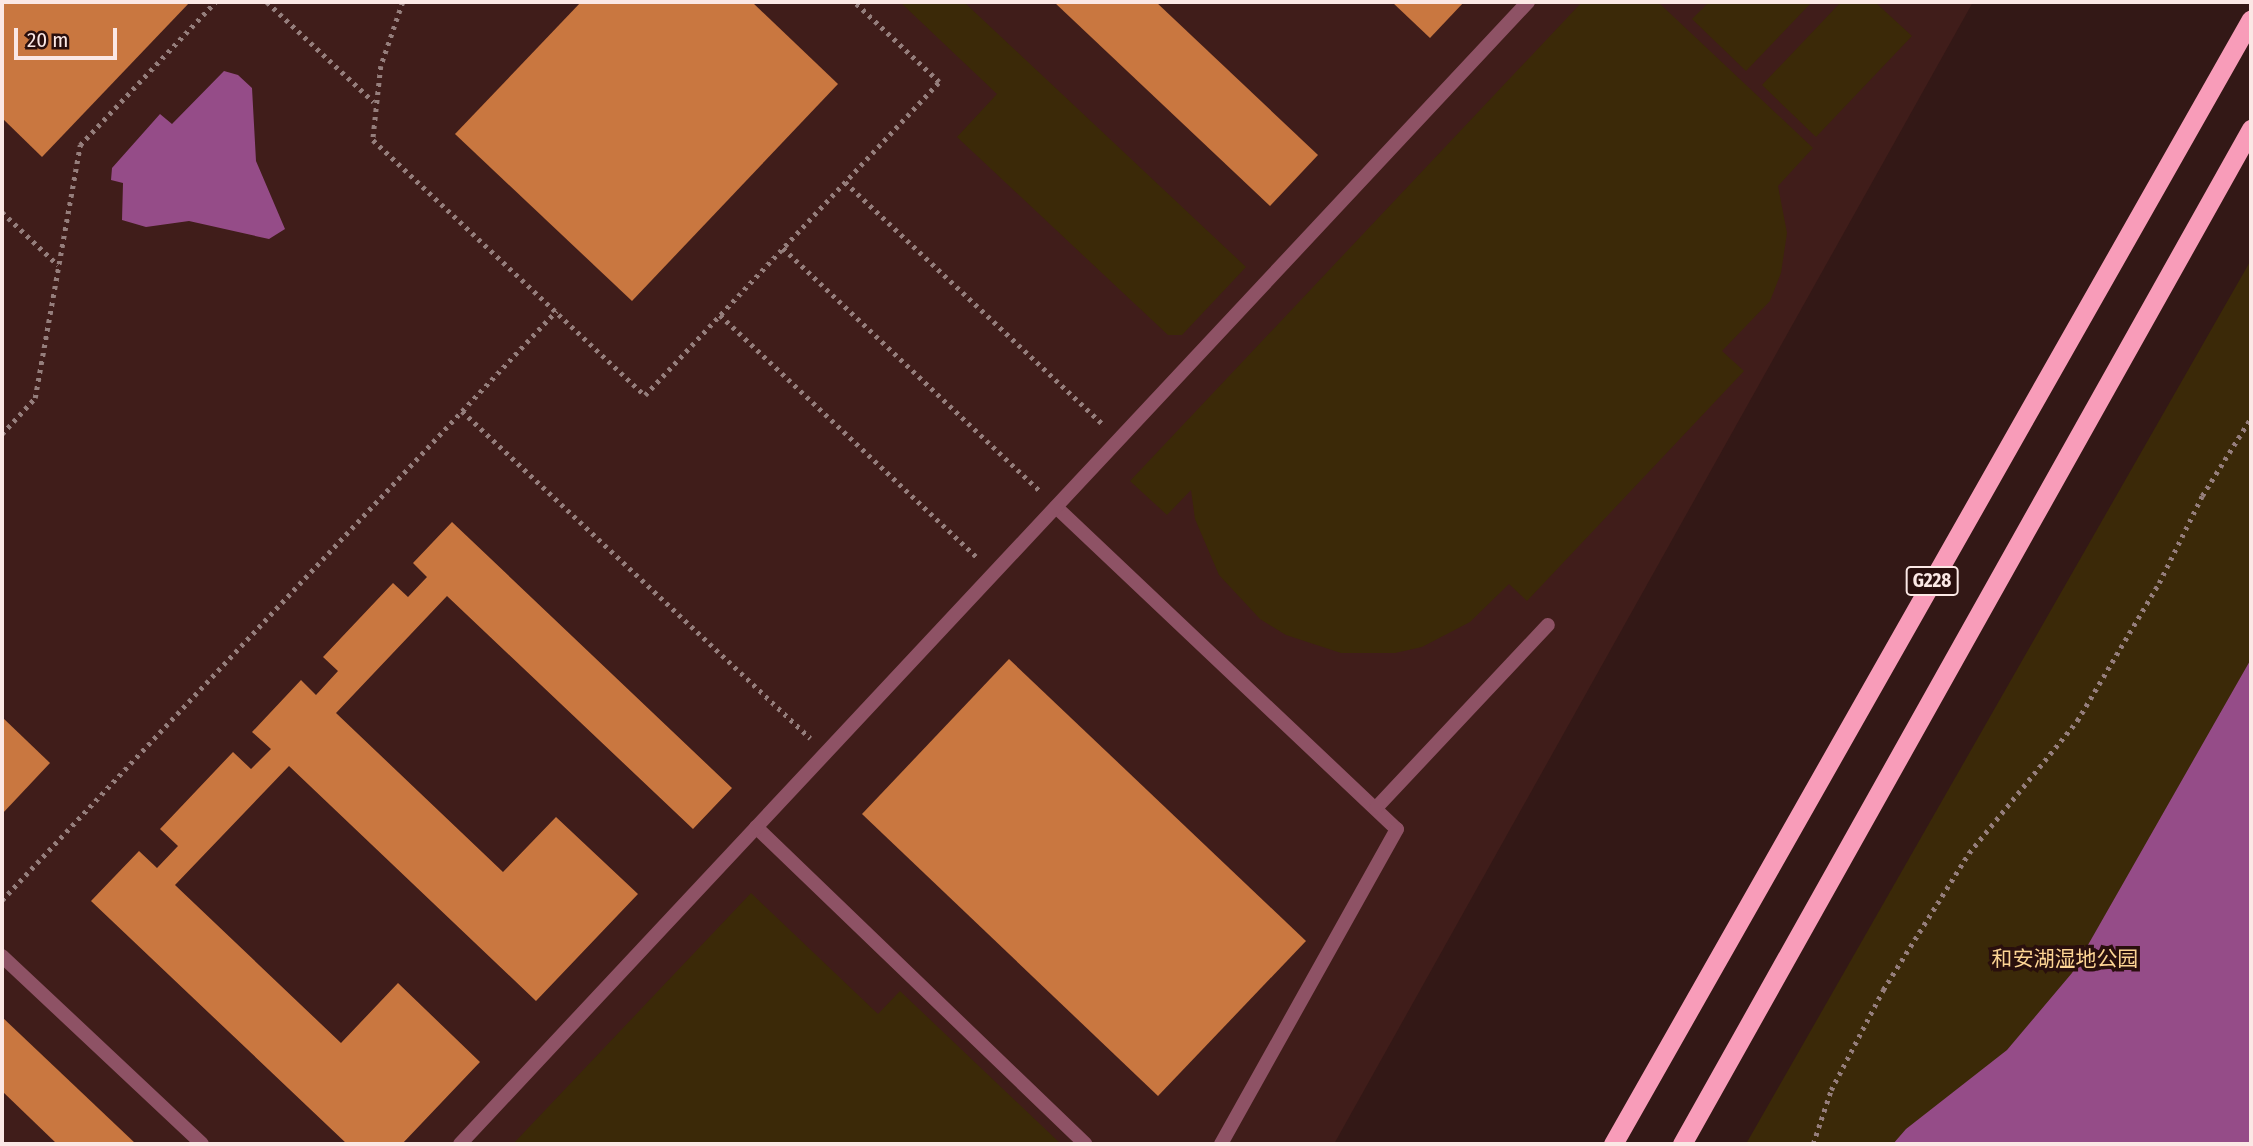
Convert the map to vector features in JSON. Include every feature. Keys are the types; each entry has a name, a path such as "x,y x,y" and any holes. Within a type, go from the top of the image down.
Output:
{"highway":[{"name":"G228","path":"1614,1144 2251,19"},
{"name":"G228","path":"1682,1144 2251,129"}],"lane":[{"path":"460,1144 1528,2"},
{"path":"1056,507 1397,829 1221,1144"},
{"path":"1376,808 1548,625"},
{"path":"756,827 1085,1144"},
{"path":"2,956 202,1144"}],"path":[{"path":"2,434 35,398 80,145 215,2"},
{"path":"267,2 374,103"},
{"path":"403,2 381,66 374,103 373,140 645,395 939,82 854,2"},
{"path":"845,182 1119,439"},
{"path":"2,212 58,266"},
{"path":"783,248 1056,507"},
{"path":"2,900 556,311"},
{"path":"720,315 994,573"},
{"path":"462,411 826,753"},
{"path":"1813,1144 1830,1090 1883,990 1969,853 2077,721 2159,583 2202,496 2251,418"}],"shaded area":[{"path":"2,2 1973,2 1334,1144 2,1144"},
{"path":"224,71 238,75 252,88 256,161 285,229 269,239 189,221 146,227 122,220 123,183 111,180 112,168 160,114 172,124"},
{"path":"2251,659 2251,1144 1893,1144 1906,1129 2007,1050 2072,973"}],"green space":[{"path":"900,2 964,2 1246,267 1182,335 1168,335 957,137 997,94"},
{"path":"1582,2 1658,2 1813,148 1778,186 1787,233 1781,273 1770,301 1722,351 1744,371 1527,601 1509,584 1470,622 1422,647 1395,653 1341,653 1286,635 1260,619 1219,575 1195,519 1191,490 1167,515 1130,481"},
{"path":"1709,2 1812,2 1746,71 1692,19"},
{"path":"1841,2 1875,2 1912,36 1816,137 1762,85"},
{"name":"和安湖湿地公园","path":"2251,260 2251,1144 1746,1144"},
{"path":"751,893 878,1014 900,991 1061,1144 513,1144"}],"building":[{"path":"2,2 190,2 42,157 2,118"},
{"path":"581,2 752,2 838,84 632,301 455,134"},
{"path":"1054,2 1156,2 1318,155 1270,206"},
{"path":"1392,2 1464,2 1430,38"},
{"path":"452,522 732,788 693,829 447,596 336,713 503,872 556,817 638,894 536,1001 289,766 175,885 341,1043 398,983 480,1062 402,1144 347,1144 91,901 139,851 157,868 178,846 160,829 233,752 251,769 271,749 252,732 301,680 316,695 338,671 323,657 393,583 408,597 427,577 413,563"},
{"path":"1009,659 1306,941 1158,1096 862,814"},
{"path":"2,717 50,763 2,814"},
{"path":"2,1017 136,1144 57,1144 2,1091"}]}
